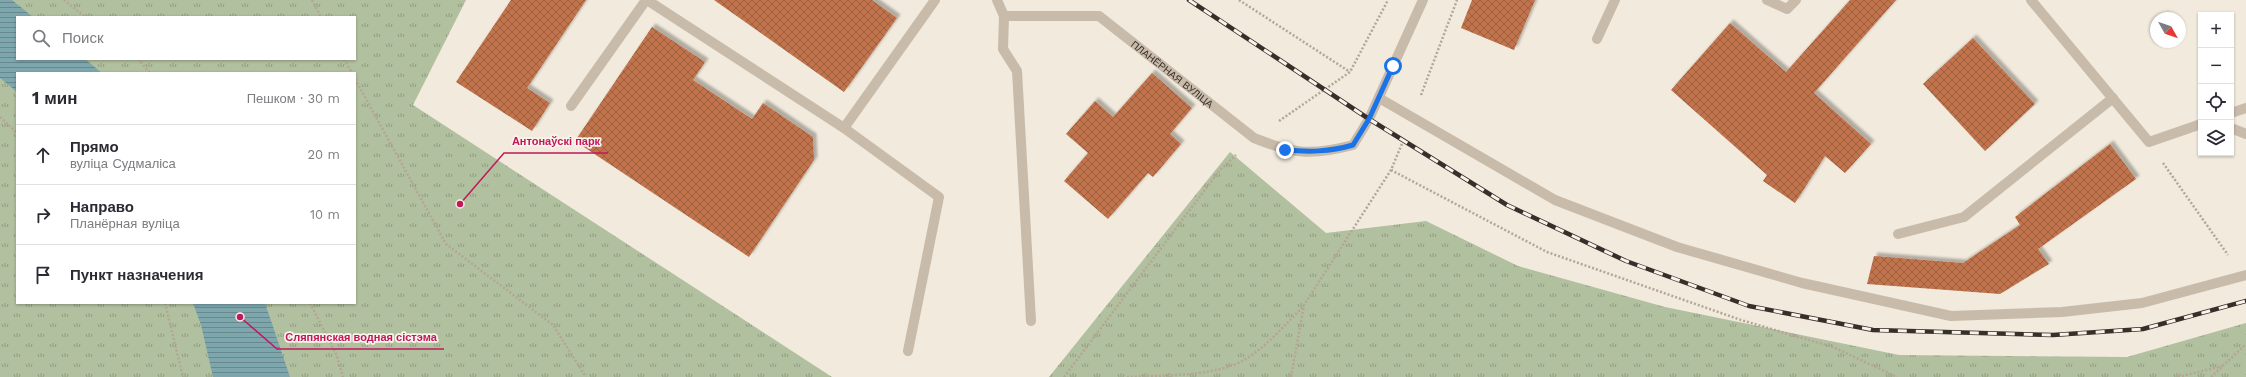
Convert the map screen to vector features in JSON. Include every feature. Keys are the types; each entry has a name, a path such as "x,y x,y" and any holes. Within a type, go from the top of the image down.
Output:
{"street":[{"path":"572,106 647,0 844,128 940,197 908,351"},
{"path":"844,128 935,0"},
{"path":"996,0 1004,16 1003,49 1017,71 1030,321"},
{"path":"1423,0 1379,98 1412,119 1555,200 1677,247 1802,282 1950,316 2062,312 2142,303 2244,275"},
{"path":"1597,39 1615,0"},
{"path":"1766,0 1787,9 1796,0"},
{"path":"2031,0 2149,142 2198,125"},
{"name":"ПЛАНЁРНАЯ ВУЛІЦА","path":"1004,16 1098,16 1254,138 1285,150 1311,152 1331,151 1353,145 1369,119 1379,98"},
{"path":"1898,234 1964,217 2113,98"},
{"path":"2234,112 2246,108"},
{"path":"2234,129 2246,134"}],"path":[{"path":"64,0 84,16"},
{"path":"312,0 320,16"},
{"path":"1239,0 1350,72"},
{"path":"1064,377 1220,170 1254,138 1350,72 1388,0"},
{"path":"1126,377 1209,373 1237,364 1261,347 1304,305 1391,170 1457,0"},
{"path":"139,60 149,72"},
{"path":"345,60 351,72"},
{"path":"356,81 446,244 553,325 586,377"},
{"path":"0,118 16,131"},
{"path":"2149,142 2244,275"},
{"path":"1391,170 1547,252 1741,320 1833,347 1897,377"},
{"path":"165,304 184,377"},
{"path":"311,304 337,356 343,377"},
{"path":"1291,377 1304,305"},
{"path":"2211,377 2246,344"},
{"path":"2178,377 2224,366"}],"green space":[{"path":"0,0 466,0 413,105 832,377 0,377"},
{"path":"1230,152 1326,233 1426,221 1518,266 1665,307 1899,355 2127,357 2246,323 2246,377 1049,377"}],"water":[{"path":"0,0 12,0 32,16 16,16 16,60 86,60 101,72 16,72 16,91 0,78"},
{"path":"193,304 265,304 290,377 213,377 201,325"}],"building":[{"path":"511,0 586,0 527,88 550,103 532,131 456,82"},
{"path":"714,0 872,0 897,18 844,92"},
{"path":"1472,0 1535,0 1514,50 1461,28"},
{"path":"1850,0 1896,0 1814,93 1871,144 1845,173 1825,156 1795,203 1763,181 1767,175 1671,90 1730,23 1786,72"},
{"path":"652,27 705,62 693,80 752,119 763,103 813,137 814,160 749,257 575,141"},
{"path":"1973,38 2035,104 1985,151 1923,84"},
{"path":"1152,73 1192,108 1170,134 1181,144 1153,177 1148,173 1108,219 1064,181 1088,153 1066,134 1095,101 1113,117"},
{"path":"2110,144 2136,179 2038,249 2049,264 2000,294 1867,284 1874,256 1963,263 2020,225 2015,217"}],"railway":[{"path":"1189,0 1369,119 1507,205 1626,261 1749,306 1873,330 2053,335 2143,329 2246,301"}],"place":[{"name":"Антонаўскі парк","path":"460,204"},
{"name":"Сляпянская водная сістэма","path":"240,317"}],"route":[{"path":"1285,150 1311,152 1331,151 1353,145 1369,119 1393,66"}]}
